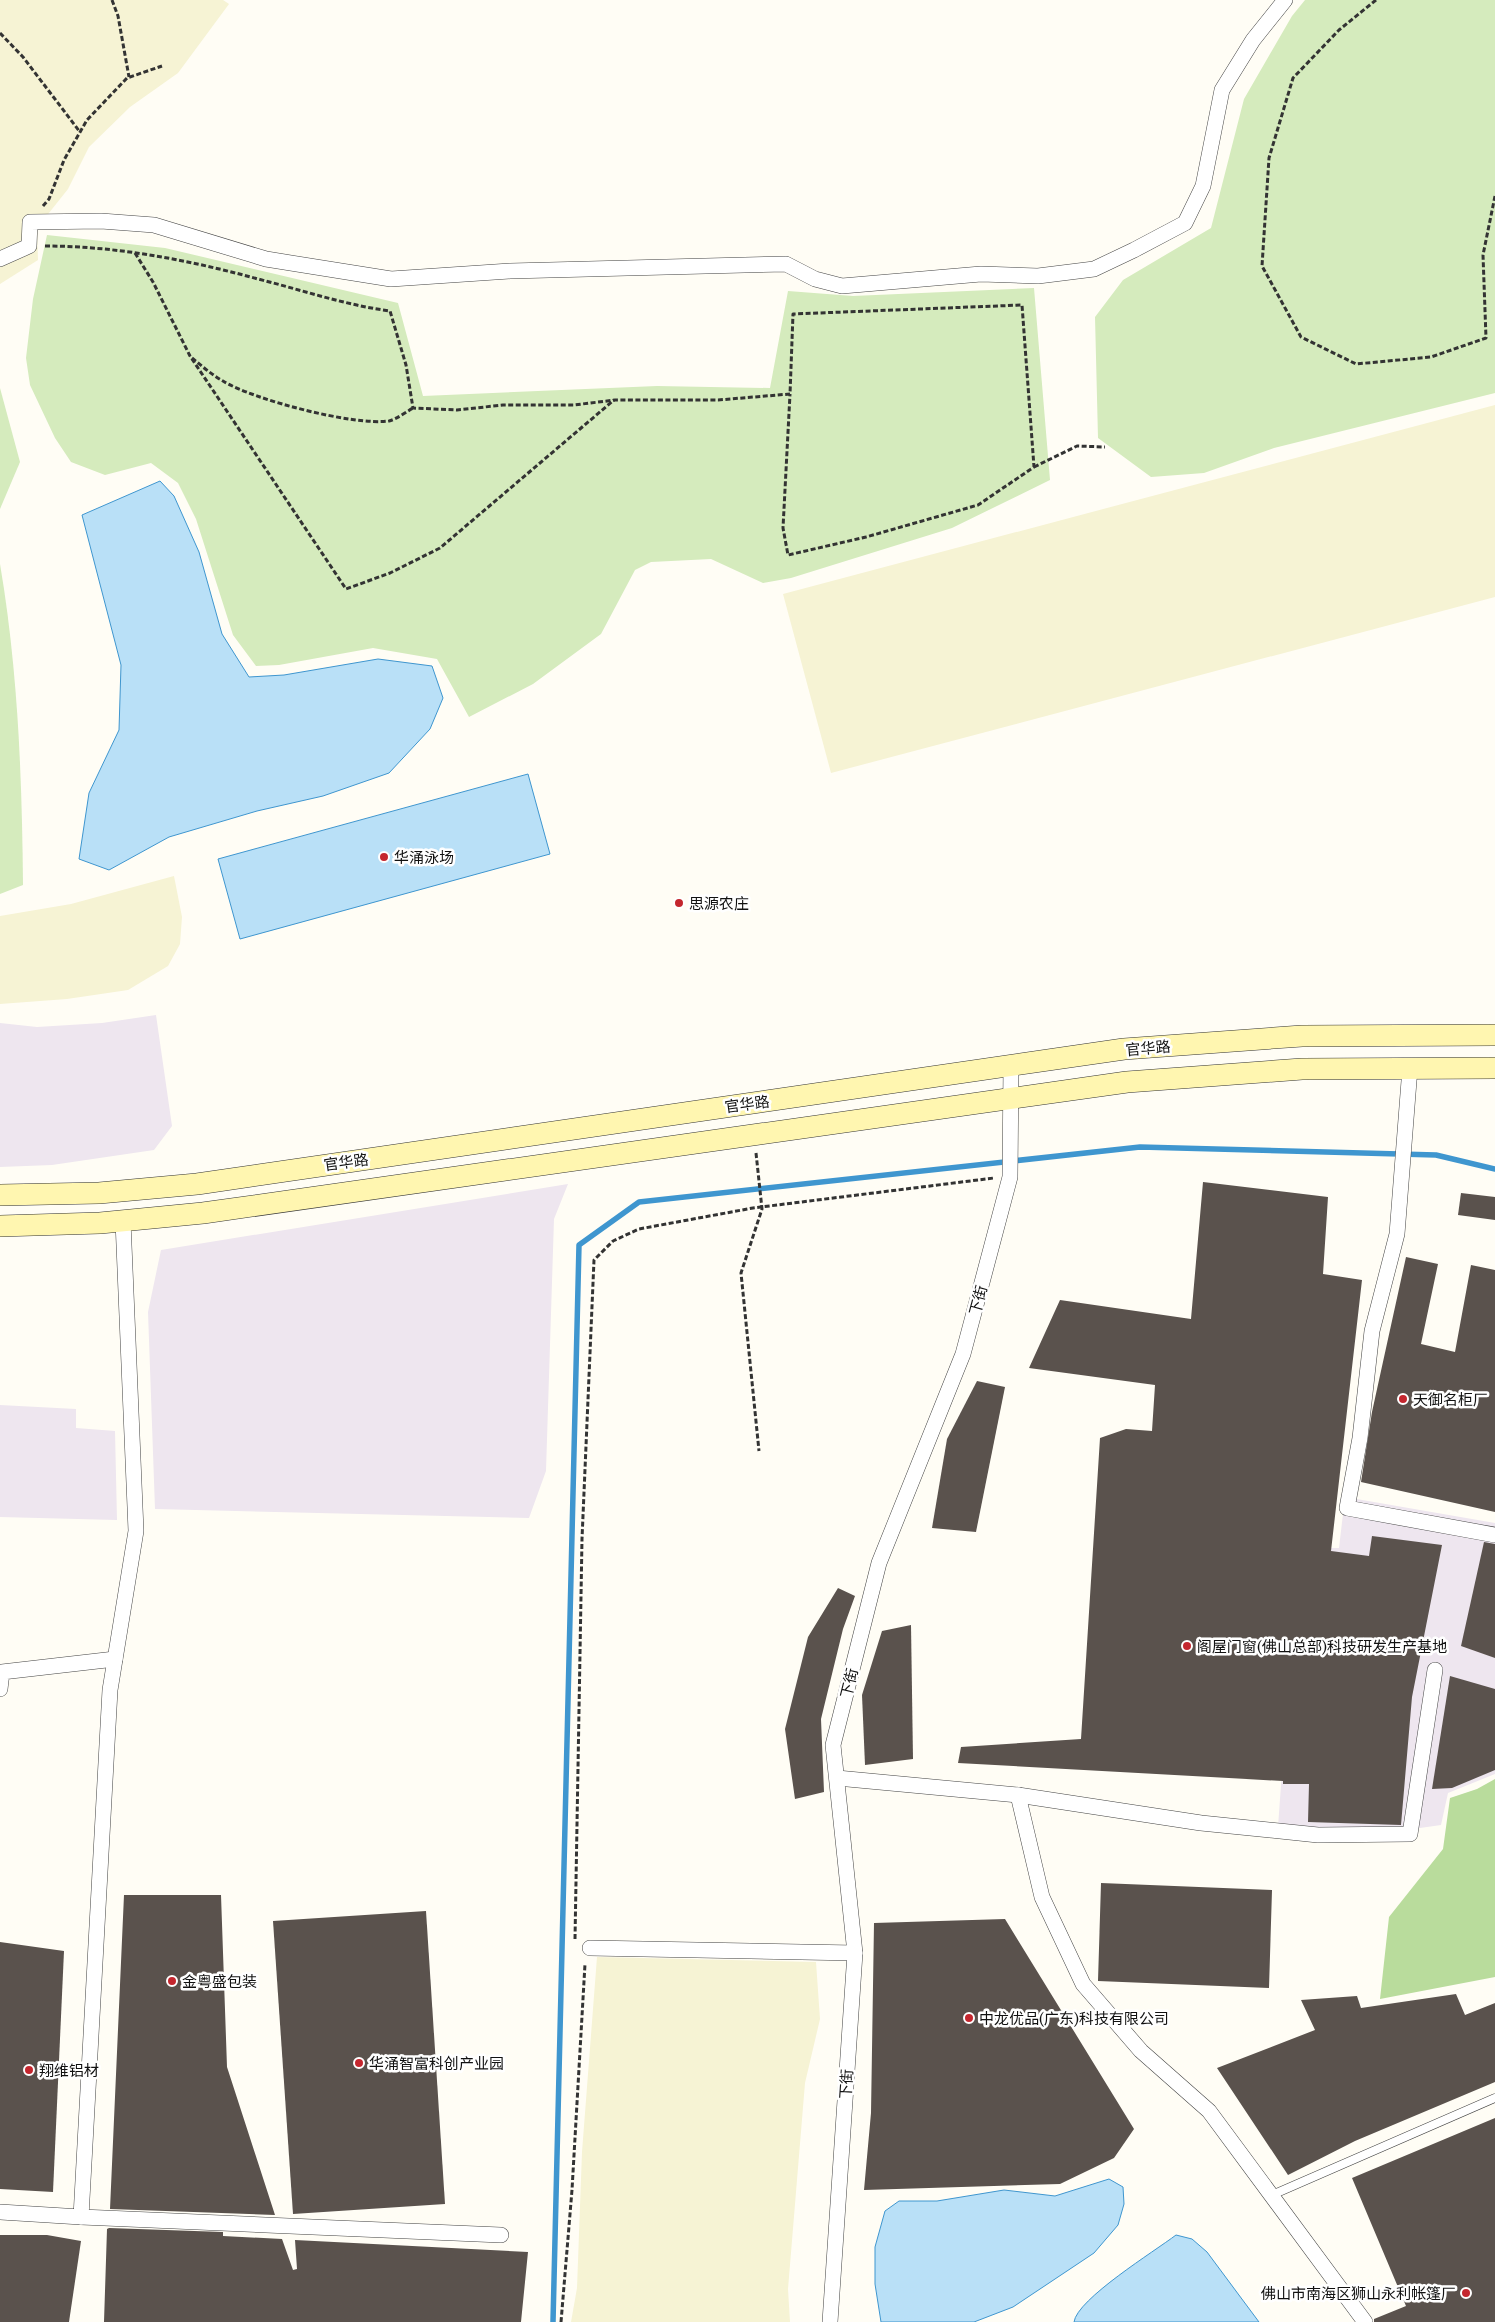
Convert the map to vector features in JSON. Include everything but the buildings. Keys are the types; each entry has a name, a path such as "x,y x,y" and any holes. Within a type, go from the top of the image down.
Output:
{"main road":[{"name":"官华路","path":"0,1195 99,1193 197,1184 1124,1049 1302,1036 1495,1036"},
{"name":"官华路","path":"0,1226 124,1221 203,1212 1136,1081 1302,1069 1495,1068"}],"street":[{"path":"0,260 29,246 30,222 101,222 154,225 266,259 391,279 510,271 786,264 815,279 842,286 981,274 1038,276 1094,269 1185,223 1203,186 1222,90 1253,40 1285,0"},
{"name":"下街","path":"830,2322 855,1953 833,1745 879,1563 963,1354 1010,1177 1012,1140 1011,1066"},
{"path":"1410,1068 1397,1234 1372,1331 1360,1438 1347,1508 1495,1535"},
{"path":"81,2218 110,1690 136,1531 124,1221"},
{"path":"0,1689 2,1672 115,1660"},
{"path":"837,1778 1018,1795 1201,1823 1318,1835 1410,1834 1435,1670"},
{"path":"1018,1795 1042,1896 1083,1984 1140,2051 1209,2111 1365,2322"},
{"path":"588,1951 855,1953"},
{"path":"0,2212 81,2218 501,2235"}],"lane":[{"path":"1272,2195 1495,2098"}],"path":[{"path":"112,0 118,16 129,77"},
{"path":"1376,0 1340,30 1293,78 1269,158 1262,266 1301,337 1356,364 1432,357 1486,338 1483,255 1495,196"},
{"path":"0,33 23,57 80,132"},
{"path":"30,222 49,199 64,160 87,120 129,77 162,66"},
{"path":"29,246 71,246 135,253 258,278 308,294 390,311 406,365 413,408"},
{"path":"135,253 153,282 190,356 346,589 390,573 440,548 615,400"},
{"path":"1034,467 1022,305 793,314 783,528 788,555 866,537 978,505 1034,467 1077,446 1105,447"},
{"path":"190,356 223,381 258,397 353,419 390,421 413,408 457,410 503,405 574,405 615,400 718,400 790,394"},
{"path":"754,1135 762,1208 741,1274 760,1451"},
{"path":"575,1943 582,1540 594,1260 613,1241 639,1229 753,1208 1010,1177"},
{"path":"561,2322 588,1951"}],"shaded area":[{"path":"0,0 223,0 229,4 178,73 130,107 89,147 68,189 37,228 38,260 0,284"},
{"path":"1495,405 1495,597 831,773 783,594"},
{"path":"174,876 182,917 180,944 168,966 128,990 67,999 0,1004 0,916 71,904"},
{"path":"156,1015 172,1126 154,1150 52,1165 0,1167 0,1023 37,1027 102,1023"},
{"path":"568,1184 554,1219 546,1471 529,1518 155,1509 148,1312 161,1250"},
{"path":"0,1405 76,1409 76,1428 115,1431 117,1520 0,1517"},
{"path":"1345,1497 1495,1523 1495,1774 1448,1793 1441,1825 1406,1830 1278,1827 1298,1548 1339,1548"},
{"path":"597,1957 816,1962 820,2019 805,2083 788,2289 790,2322 571,2322 577,2288 582,2152"}],"green space":[{"path":"1305,0 1495,0 1495,393 1274,448 1204,473 1151,477 1098,438 1095,317 1123,280 1211,228 1244,99 1292,16"},
{"path":"47,235 165,248 398,303 423,396 657,386 770,388 788,291 853,296 1034,288 1050,480 952,528 791,578 763,583 711,559 651,562 635,570 601,634 533,684 469,717 437,659 373,648 279,665 256,666 233,635 196,519 178,483 151,463 105,475 71,462 55,438 30,385 26,358 33,299"},
{"path":"0,388 20,462 0,509"},
{"path":"0,564 11,644 18,724 22,804 23,885 0,894"},
{"path":"1495,1779 1495,1977 1380,1999 1389,1917 1443,1849 1450,1798 1477,1789"}],"water":[{"path":"160,481 174,496 199,552 222,634 249,677 284,675 378,659 432,666 443,698 430,729 389,773 323,796 257,811 169,837 109,870 79,859 89,793 119,730 121,665 82,515"},
{"name":"华涌泳场","path":"528,774 550,854 240,939 218,859"},
{"path":"1109,2179 1123,2187 1124,2204 1118,2225 1094,2253 1013,2307 974,2322 881,2322 875,2284 875,2247 885,2211 899,2201 937,2201 1004,2190 1055,2196"},
{"path":"1176,2235 1192,2239 1207,2252 1259,2322 1074,2322 1078,2312 1102,2289 1135,2263"}],"waterway":[{"path":"553,2322 579,1245 639,1202 1140,1147 1436,1155 1495,1169"}],"place":[{"name":"华涌泳场","path":"384,857"},
{"name":"思源农庄","path":"679,903"},
{"name":"天御名柜厂","path":"1403,1399"},
{"name":"阁屋门窗(佛山总部)科技研发生产基地","path":"1187,1646"},
{"name":"金粤盛包装","path":"172,1981"},
{"name":"中龙优品(广东)科技有限公司","path":"969,2018"},
{"name":"华涌智富科创产业园","path":"359,2063"},
{"name":"翔维铝材","path":"29,2070"},
{"name":"佛山市南海区狮山永利帐篷厂","path":"1466,2293"}]}
